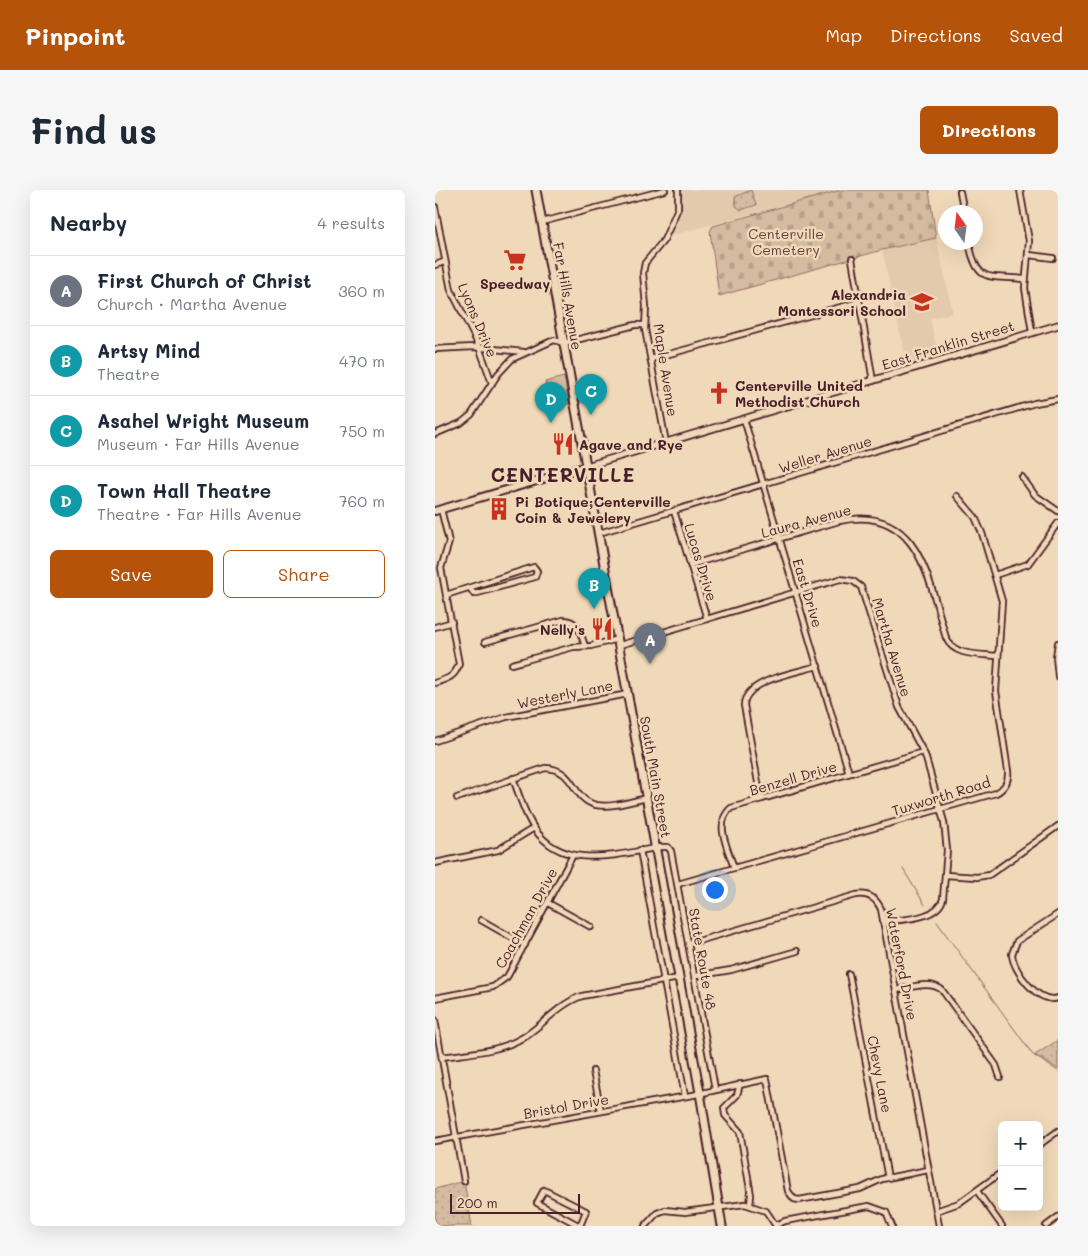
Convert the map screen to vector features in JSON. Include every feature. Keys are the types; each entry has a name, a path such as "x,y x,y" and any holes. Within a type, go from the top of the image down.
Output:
{"main road":[{"name":"Far Hills Avenue","path":"537,190 587,466"},
{"path":"438,510 587,466"},
{"name":"South Main Street","path":"587,466 700,1093 722,1226"}],"street":[{"path":"543,222 665,190"},
{"name":"Maple Avenue","path":"666,443 645,324 647,311 642,278 643,268 664,240 678,208 678,190"},
{"path":"1020,190 1028,235 1029,255 1024,280 1032,332"},
{"path":"960,192 963,205"},
{"name":"Lyons Drive","path":"435,207 444,262 455,300 480,348 492,383"},
{"path":"970,250 973,264 981,273 988,276 1024,280"},
{"path":"1029,255 1053,258"},
{"path":"852,259 873,381"},
{"path":"435,265 444,262"},
{"path":"651,359 859,302"},
{"path":"435,434 466,419 507,364 524,352 554,340 564,342 645,324"},
{"name":"East Franklin Street","path":"587,466 1058,325"},
{"path":"435,349 480,348 524,352"},
{"name":"Weller Avenue","path":"599,533 1035,403 1058,399"},
{"name":"East Drive","path":"744,419 849,773"},
{"path":"1022,477 1035,495 1058,512"},
{"name":"Tuxworth Road","path":"678,884 996,793 1007,783 1008,771 997,697 1002,609 995,575 979,524 957,496"},
{"path":"435,683 450,678 457,672 459,661 441,564 449,542 438,510"},
{"name":"Lucas Drive","path":"674,511 707,619"},
{"name":"Laura Avenue","path":"690,565 853,518 871,519 892,526 904,535 920,556 948,642 959,651 998,656"},
{"path":"995,575 1028,564 1058,523"},
{"path":"446,594 534,567 537,571 535,577 474,594 470,588"},
{"name":"Martha Avenue","path":"512,664 573,647 619,642 707,619 844,579 853,581 861,587 899,707 923,752 946,836 942,902 934,912 883,922"},
{"path":"485,642 563,620 571,620 578,626 585,646"},
{"path":"435,627 452,622"},
{"path":"1058,643 1056,657 1058,676"},
{"path":"761,799 744,705 746,695 755,685 818,666"},
{"name":"Westerly Lane","path":"435,741 506,717 628,694"},
{"name":"Benzell Drive","path":"734,868 723,830 723,818 735,806 923,752"},
{"path":"457,798 540,769 551,768 565,774 582,797 595,804 606,805 647,798"},
{"path":"513,778 534,828 550,844 573,855 598,857 656,848"},
{"path":"945,875 977,877 994,872 1058,826"},
{"path":"435,863 498,850 534,828"},
{"name":"State Route 48","path":"656,848 665,847 671,851 715,1089"},
{"path":"640,850 685,1096"},
{"name":"Coachman Drive","path":"435,998 497,984 507,977 573,855"},
{"name":"Waterford Drive","path":"688,944 861,894 876,900 881,909 939,1226"},
{"path":"548,904 591,927"},
{"path":"1058,914 1017,941 1012,954 1016,966 1037,995 1049,1000 1058,998"},
{"path":"481,920 525,945"},
{"path":"695,976 731,970 797,951"},
{"name":"Chevy Lane","path":"849,974 888,1178"},
{"path":"442,1057 512,1043 526,1036 568,1002 582,996 679,978"},
{"path":"896,990 926,985 935,986 942,990 996,1065 999,1077"},
{"path":"435,1020 464,1181"},
{"path":"593,1071 601,1111"},
{"name":"Bristol Drive","path":"435,1141 685,1096 767,1079 788,1191 794,1199 799,1200 861,1189 888,1178"},
{"path":"740,1084 737,1095 724,1108 725,1115 740,1132 751,1195 750,1205"},
{"path":"1043,1142 1058,1132"},
{"path":"888,1178 928,1170"},
{"path":"936,1211 953,1206 998,1175"},
{"path":"544,1190 585,1211 580,1226 537,1204 544,1190"},
{"path":"977,1190 1002,1226"},
{"path":"645,1226 657,1214 665,1210 685,1212 738,1204 750,1205 766,1212 776,1226 785,1221 869,1206 887,1212 892,1226"},
{"path":"1046,1226 1058,1217"}],"shaded area":[{"path":"678,190 842,190 665,237 678,208"},
{"name":"Alexandria Montessori School","path":"936,238 953,313 930,318 938,355 907,365 882,250"}],"green space":[{"path":"751,190 756,205 741,210 736,206 735,197"},
{"name":"Centerville Cemetery","path":"841,190 929,190 936,238 882,250 719,296 710,231 713,226"},
{"path":"564,377 569,404 550,407 545,382"},
{"path":"1058,1040 1058,1069 1035,1055"},
{"path":"464,1181 472,1226 435,1226 435,1189"}],"waterway":[{"path":"903,869 925,905"},
{"path":"937,922 1033,1055 1058,1071"}],"place":[{"name":"Speedway","path":"515,260"},
{"name":"Alexandria Montessori School","path":"922,302"},
{"name":"Centerville United Methodist Church","path":"719,393"},
{"name":"Asahel Wright Museum","path":"591,415"},
{"name":"Town Hall Theatre","path":"551,423"},
{"name":"Agave and Rye","path":"563,444"},
{"name":"Pi Botique;Centerville Coin & Jewelery","path":"499,509"},
{"name":"Artsy Mind","path":"594,609"},
{"name":"Nelly's","path":"602,629"},
{"name":"First Church of Christ","path":"650,664"}],"district":[{"name":"CENTERVILLE","path":"563,474"}]}
